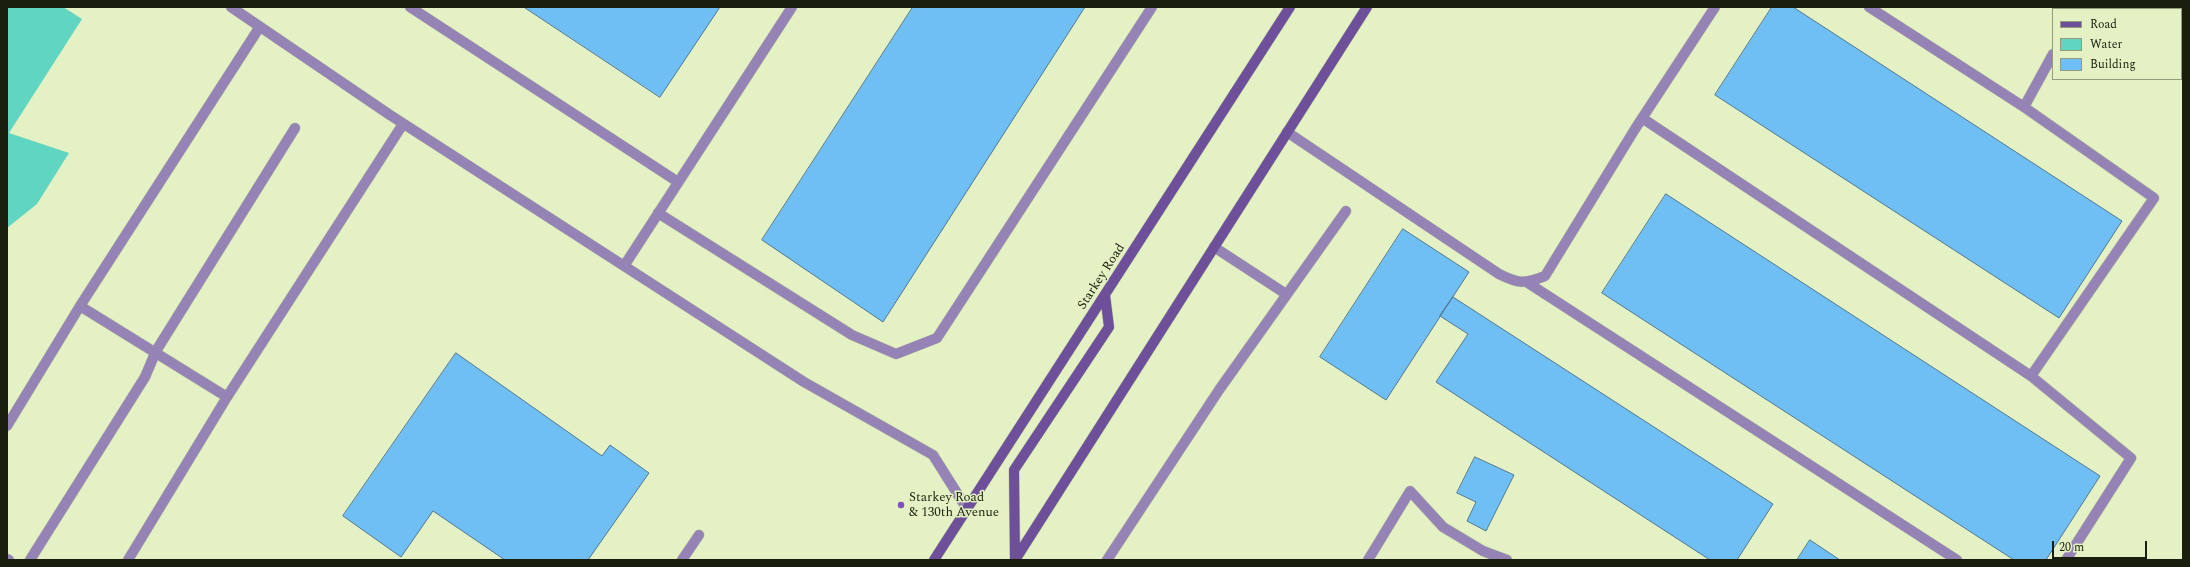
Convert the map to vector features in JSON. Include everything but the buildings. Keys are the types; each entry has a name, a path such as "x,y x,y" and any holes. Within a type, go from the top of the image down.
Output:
{"main road":[{"name":"Starkey Road","path":"934,560 1290,7"},
{"path":"1015,560 1367,7"},
{"path":"1015,560 1014,470 1108,327 1105,295"}],"lane":[{"path":"231,7 259,28 403,124 804,382 934,455 967,509"},
{"path":"410,7 678,182"},
{"path":"624,266 792,7"},
{"path":"658,213 852,335 896,354 937,338 1152,7"},
{"path":"1528,283 1545,276 1642,118 1714,7"},
{"path":"1869,7 2024,107 2154,198 2031,376"},
{"path":"7,426 80,306 259,28"},
{"path":"2024,107 2052,56"},
{"path":"1642,118 2031,376 2131,458 2066,560"},
{"path":"128,560 227,397 403,124"},
{"path":"30,560 145,377 156,351 295,128"},
{"path":"1287,132 1499,274 1514,281 1528,283 1957,560"},
{"path":"1107,560 1219,390 1346,211"},
{"path":"1214,247 1286,294"},
{"path":"80,306 156,351 227,397"},
{"path":"1368,560 1410,491 1443,527 1483,551 1507,560"},
{"path":"682,560 699,535"}],"water":[{"path":"7,7 63,7 82,19 9,133 69,153 37,204 7,228"}],"place":[{"name":"Starkey Road & 130th Avenue","path":"901,505"}]}
